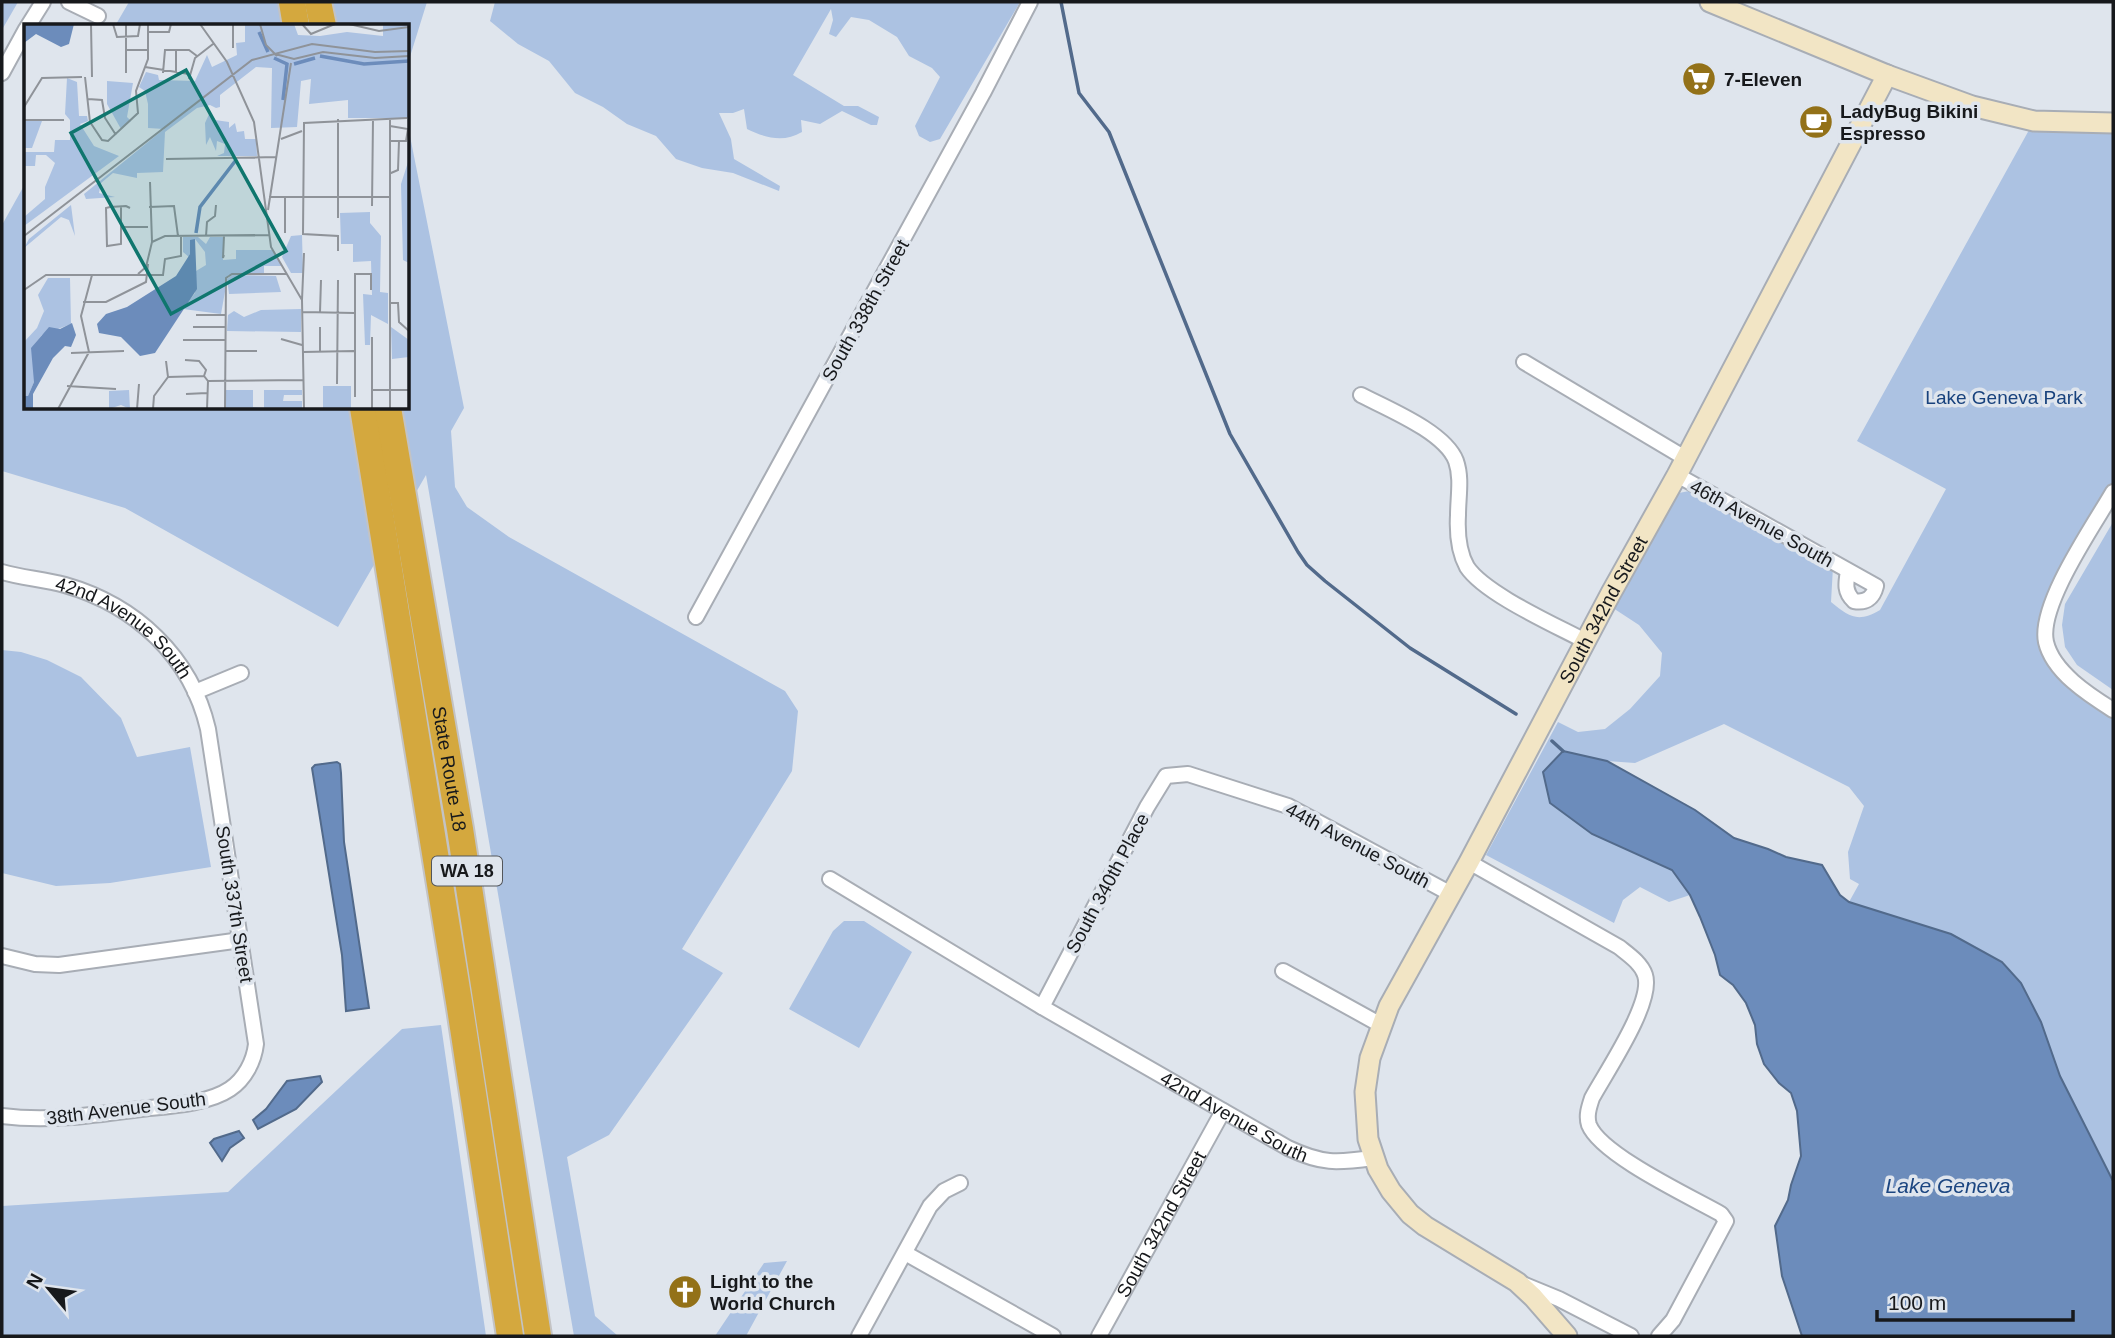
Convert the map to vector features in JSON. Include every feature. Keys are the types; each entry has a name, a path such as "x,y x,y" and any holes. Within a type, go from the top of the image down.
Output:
{"highway":[{"path":"292,2 296,24"},
{"path":"318,2 323,24"},
{"name":"State Route 18","path":"363,410 510,1336"},
{"name":"State Route 18","path":"388,410 460,829 538,1336"}],"street":[{"path":"29,24 43,2"},
{"path":"69,2 98,16"},
{"name":"South 338th Street","path":"696,617 964,128 1030,2"},
{"path":"1710,2 1888,75 1972,106 2025,119 2066,123 2113,123"},
{"path":"2,73 24,33"},
{"name":"South 342nd Street","path":"1373,1158 1366,1128 1365,1092 1370,1058 1389,1006 1681,467 1888,75"},
{"name":"46th Avenue South","path":"1524,362 1681,467 1848,570"},
{"path":"1361,395 1417,425 1447,446 1455,459 1459,475 1457,533 1468,568 1500,595 1585,641"},
{"path":"2113,492 2055,593 2046,624 2046,642 2064,673 2113,710"},
{"name":"42nd Avenue South","path":"2,572 77,589 108,601 130,614 162,642 181,667 203,706 208,729"},
{"path":"195,692 241,673"},
{"name":"South 337th Street","path":"208,729 256,1044 244,1076"},
{"name":"44th Avenue South","path":"1185,774 1288,806 1451,894"},
{"name":"South 340th Place","path":"1042,1007 1166,776 1185,774"},
{"path":"1469,862 1619,947 1633,957 1644,972 1647,983 1643,1003 1592,1098 1588,1112 1589,1123 1599,1140 1616,1153 1721,1214 1726,1221 1673,1320 1659,1336"},
{"name":"42nd Avenue South","path":"830,879 1042,1007 1288,1148 1314,1159 1336,1162 1373,1158"},
{"path":"2,956 35,964 59,965 241,940"},
{"path":"1283,971 1381,1026"},
{"name":"38th Avenue South","path":"2,1116 63,1119 186,1103 220,1094 244,1076"},
{"name":"South 342nd Street","path":"1099,1336 1223,1111"},
{"path":"1373,1158 1391,1191 1415,1218 1517,1282 1534,1297 1567,1336"},
{"path":"859,1336 934,1200 960,1183"},
{"path":"905,1253 1054,1336"},
{"path":"1517,1282 1559,1299 1631,1336"}],"green space":[{"path":"2,2 18,2 3,28 2,27"},
{"path":"129,2 427,2 410,57 410,24 116,24"},
{"path":"495,2 1020,2 940,139 930,142 919,136 915,126 940,77 932,68 909,56 897,37 869,20 851,17 836,37 829,34 833,20 831,9 793,75 844,106 858,106 879,117 877,125 871,125 842,111 820,124 801,120 802,132 774,138 747,129 744,109 733,113 719,113 731,139 734,159 780,186 779,191 733,173 702,168 676,159 656,136 627,124 603,107 575,93 549,61 518,44 490,21"},
{"name":"Lake Geneva Park","path":"2034,121 2113,123 2113,492 2049,608 2053,657 2113,710 2113,1181 2060,1076 2041,1022 2021,983 2003,962 1951,934 1849,902 1859,884 1850,879 1848,852 1864,806 1849,787 1724,724 1635,763 1607,761 1563,751 1657,863 1672,870 1690,895 1669,902 1640,887 1623,900 1614,923 1486,855 1558,722 1578,732 1605,729 1630,709 1660,676 1662,653 1639,625 1613,608 1668,501 1679,493 1694,490 1833,567 1831,602 1849,615 1860,617 1880,610 1946,489 1857,441"},
{"path":"410,136 464,408 451,431 455,487 467,507 509,537 785,691 798,711 792,771 682,949 723,973 609,1135 567,1157 595,1316 618,1336 574,1336 426,475 338,627 125,508 2,471 2,225 24,186 24,410 410,410"},
{"path":"2113,522 2113,690 2077,665 2065,647 2062,625 2065,604"},
{"path":"2,650 21,652 47,660 81,677 121,718 137,757 190,747 211,867 110,883 56,886 2,873"},
{"path":"844,921 864,921 912,952 859,1048 789,1009 833,931"},
{"path":"441,1025 486,1336 2,1336 2,1206 228,1192 402,1029"},
{"path":"787,1261 746,1336 715,1336 764,1263"}],"water":[{"name":"Lake Geneva","path":"1563,751 1607,761 1695,810 1734,838 1786,857 1822,865 1840,895 1849,902 1951,934 2002,962 2021,983 2041,1022 2060,1076 2113,1181 2113,1336 1802,1336 1782,1276 1775,1226 1788,1200 1801,1156 1797,1111 1791,1093 1764,1064 1757,1044 1755,1025 1746,1003 1733,985 1720,975 1715,955 1690,895 1672,870 1592,834 1550,803 1543,772"},
{"path":"337,762 340,764 341,773 344,842 369,1008 346,1011 342,955 312,768 315,765"},
{"path":"320,1076 322,1082 296,1109 258,1129 253,1120 266,1109 287,1081"},
{"path":"239,1131 244,1138 230,1148 222,1161 210,1143 214,1139"}],"waterway":[{"path":"1061,2 1079,93 1109,132 1230,434 1298,552 1307,565 1325,581 1410,648 1516,714"},
{"path":"1552,741 1563,751"}],"place":[{"name":"7-Eleven","path":"1699,79"},
{"name":"LadyBug Bikini Espresso","path":"1816,122"},
{"name":"Light to the World Church","path":"685,1292"}]}
